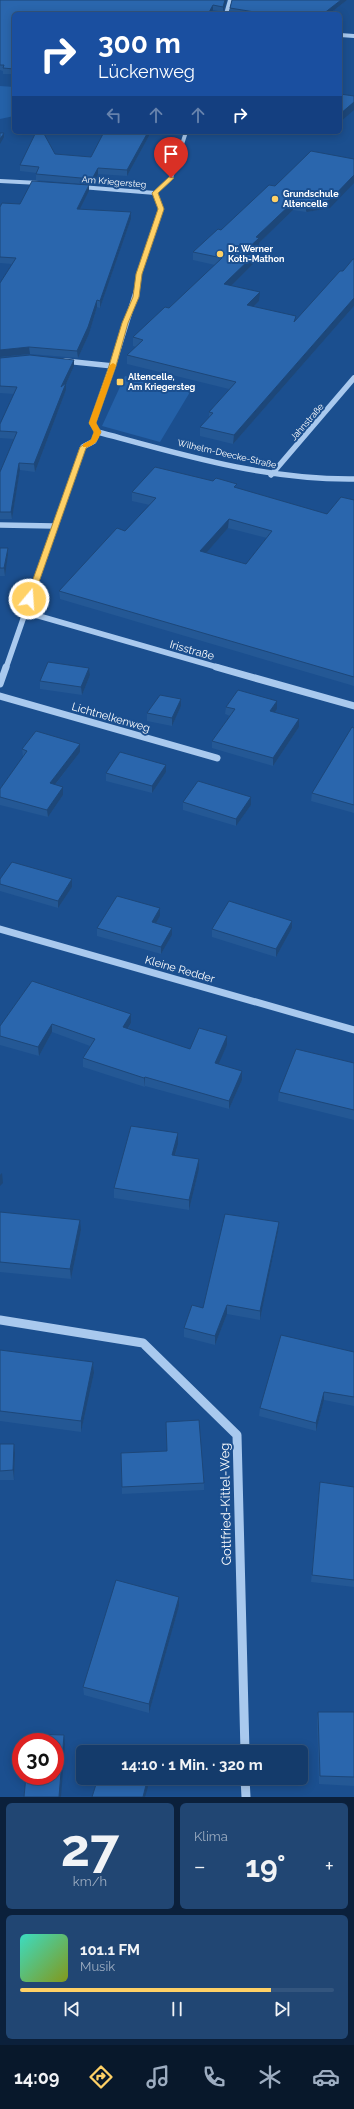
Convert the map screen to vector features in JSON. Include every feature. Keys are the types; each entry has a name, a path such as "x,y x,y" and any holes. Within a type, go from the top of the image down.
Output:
{"street":[{"path":"227,12 230,0"},
{"path":"342,36 354,36"},
{"path":"0,684 54,526 83,447 94,441 98,432 92,423 113,366 125,323 136,297 139,274 161,209 155,193 171,178 185,134"},
{"path":"0,181 42,184"},
{"name":"Am Kriegersteg","path":"78,187 155,193"},
{"path":"60,361 113,366"},
{"name":"Jahnstraße","path":"270,475 354,378"},
{"name":"Wilhelm-Deecke-Straße","path":"98,432 270,475 327,481 354,479"},
{"path":"0,525 54,526"},
{"name":"Irisstraße","path":"25,612 354,706"},
{"name":"Lichtnelkenweg","path":"0,696 217,758"},
{"name":"Kleine Redder","path":"0,929 354,1030"},
{"name":"Gottfried-Kittel-Weg","path":"0,1320 143,1343 237,1435 245,1745"},
{"path":"246,1785 246,1797"}],"shaded area":[{"path":"0,86 12,87 12,116 0,119"},
{"path":"125,376 190,392 160,442 102,426"}],"building":[{"path":"0,0 225,0 223,7 213,5 209,12 12,12 12,69 3,68 4,65 0,65"},
{"path":"232,0 341,0 326,12 255,12 230,8"},
{"path":"342,94 354,96 354,102 342,112"},
{"path":"0,133 4,133 0,139"},
{"path":"35,134 44,134 55,154 91,157 103,134 147,134 127,170 98,168 92,179 36,174 39,167 20,165"},
{"path":"311,151 354,159 354,175 330,200 308,204 308,202 306,204 293,202 256,237 259,238 242,254 254,255 224,284 260,292 247,305 296,316 294,322 340,271 343,271 354,259 354,298 234,435 200,427 213,413 209,412 236,382 127,355 143,340 133,337 165,307 169,308 222,258 193,252 218,229 221,230 269,185 275,186"},
{"path":"32,181 89,185 77,209 131,212 100,301 97,300 88,327 77,351 29,347 0,350 0,283 16,258 0,257 0,207 2,203 20,204"},
{"path":"30,355 74,360 61,387 66,383 34,464 19,463 11,512 0,512 0,472 17,432 0,431 0,424 17,387 0,386 0,358"},
{"path":"155,467 213,481 216,478 237,484 234,487 327,514 341,497 354,500 354,677 59,591 117,528 125,531 156,498 132,492","holes":["229,519 272,531 246,564 200,551"]},
{"path":"0,548 8,548 4,568 0,568"},
{"path":"48,662 89,668 81,687 40,681"},
{"path":"238,690 277,701 270,711 299,719 273,758 212,741 235,709 226,707"},
{"path":"160,695 181,699 172,718 147,713"},
{"path":"352,727 354,728 354,805 312,793"},
{"path":"36,731 80,744 50,783 63,787 47,810 0,797 0,789 27,751 22,749"},
{"path":"120,752 166,765 152,786 106,773"},
{"path":"198,781 251,797 236,819 183,802"},
{"path":"12,862 72,879 58,901 0,884 0,879"},
{"path":"117,896 160,908 152,922 172,928 161,947 97,928"},
{"path":"229,901 292,921 276,949 212,929"},
{"path":"32,981 131,1014 123,1027 190,1049 199,1028 227,1036 215,1063 242,1071 229,1101 145,1077 144,1078 83,1058 95,1039 52,1024 38,1047 0,1036 0,1026"},
{"path":"296,1049 354,1063 354,1110 279,1092"},
{"path":"131,1126 178,1133 172,1155 199,1159 189,1200 114,1188"},
{"path":"0,1212 80,1220 70,1269 0,1262"},
{"path":"225,1214 279,1222 260,1311 227,1305 215,1336 184,1328 192,1305 203,1308"},
{"path":"281,1335 354,1352 354,1397 324,1392 316,1423 260,1408"},
{"path":"0,1350 93,1362 81,1421 0,1411"},
{"path":"199,1420 204,1483 122,1487 121,1453 167,1451 166,1422"},
{"path":"0,1444 14,1444 13,1470 0,1471"},
{"path":"320,1482 354,1487 354,1580 312,1575"},
{"path":"116,1580 179,1597 149,1704 83,1687"},
{"path":"318,1712 354,1712 354,1777 320,1776"},
{"path":"25,1785 60,1785 59,1797 24,1797"},
{"path":"96,1785 146,1785 143,1797 92,1797"}],"slow traffic":[{"path":"85,446 94,441 98,432 92,423 113,365"}],"place":[{"name":"Grundschule Altencelle","path":"275,199"},
{"name":"Dr. Werner Koth-Mathon","path":"220,254"},
{"name":"Altencelle, Am Kriegersteg","path":"120,382"}],"route":[{"path":"29,599 67,488 83,447 94,441 98,432 92,423 113,366 127,317 136,297 139,274 161,209 155,193 171,178"}]}
